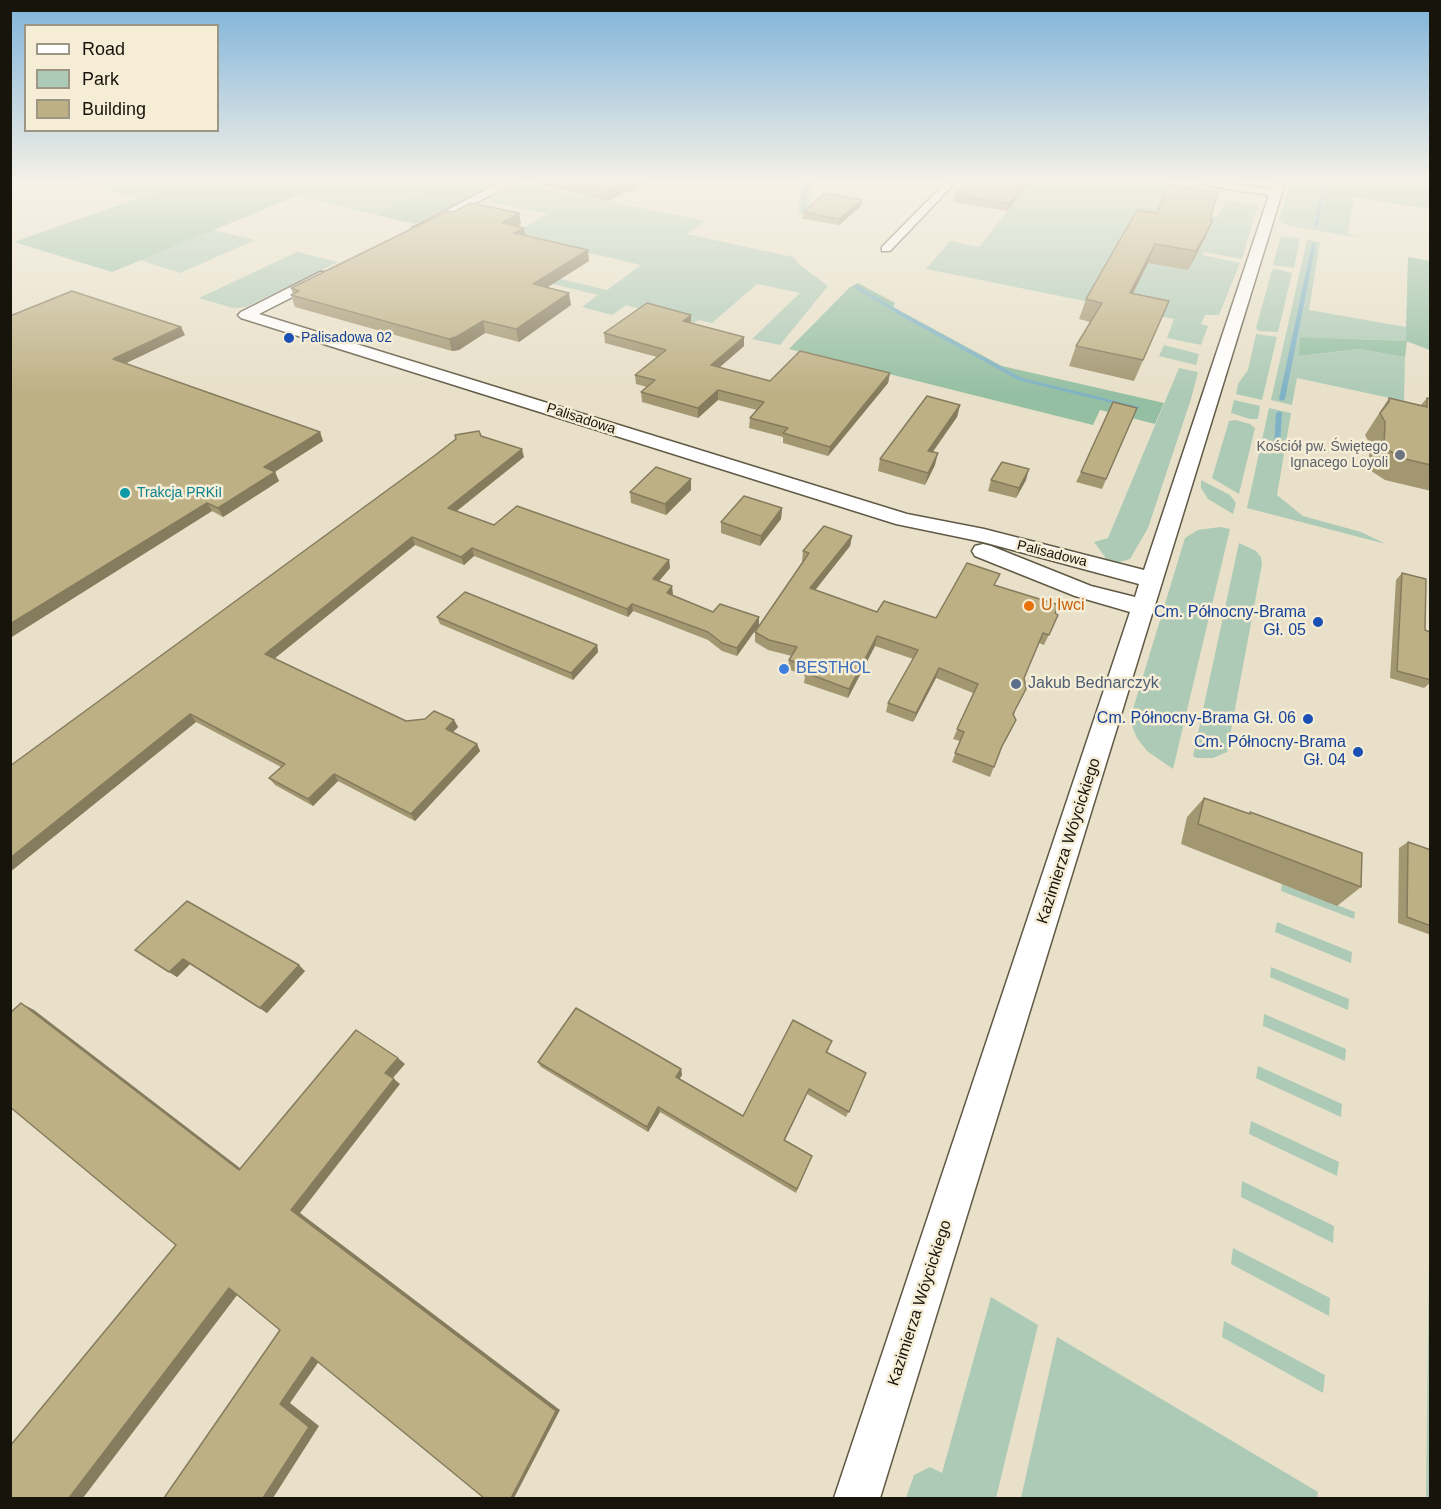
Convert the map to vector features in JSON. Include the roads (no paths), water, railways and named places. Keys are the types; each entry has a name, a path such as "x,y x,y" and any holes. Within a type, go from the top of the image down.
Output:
{"street":[{"name":"Kazimierza Wóycickiego","path":"857,1498 1257,253"},
{"name":"Palisadowa","path":"341,267 246,315 916,524 1083,591 1149,594"},
{"name":"Palisadowa","path":"916,524 984,536 1149,594"}],"waterway":[{"path":"1282,399 1312,253"},
{"path":"856,286 903,315 1020,379 1137,407"},
{"path":"1277,446 1279,413"}],"place":[{"name":"Palisadowa 02","path":"289,338"},
{"name":"Kościół pw. Świętego Ignacego Loyoli","path":"1400,455"},
{"name":"Trakcja PRKiI","path":"125,493"},
{"name":"U Iwci","path":"1029,606"},
{"name":"Cm. Północny-Brama Gł. 05","path":"1318,622"},
{"name":"BESTHOL","path":"784,669"},
{"name":"Jakub Bednarczyk","path":"1016,684"},
{"name":"Cm. Północny-Brama Gł. 06","path":"1308,719"},
{"name":"Cm. Północny-Brama Gł. 04","path":"1358,752"}]}
